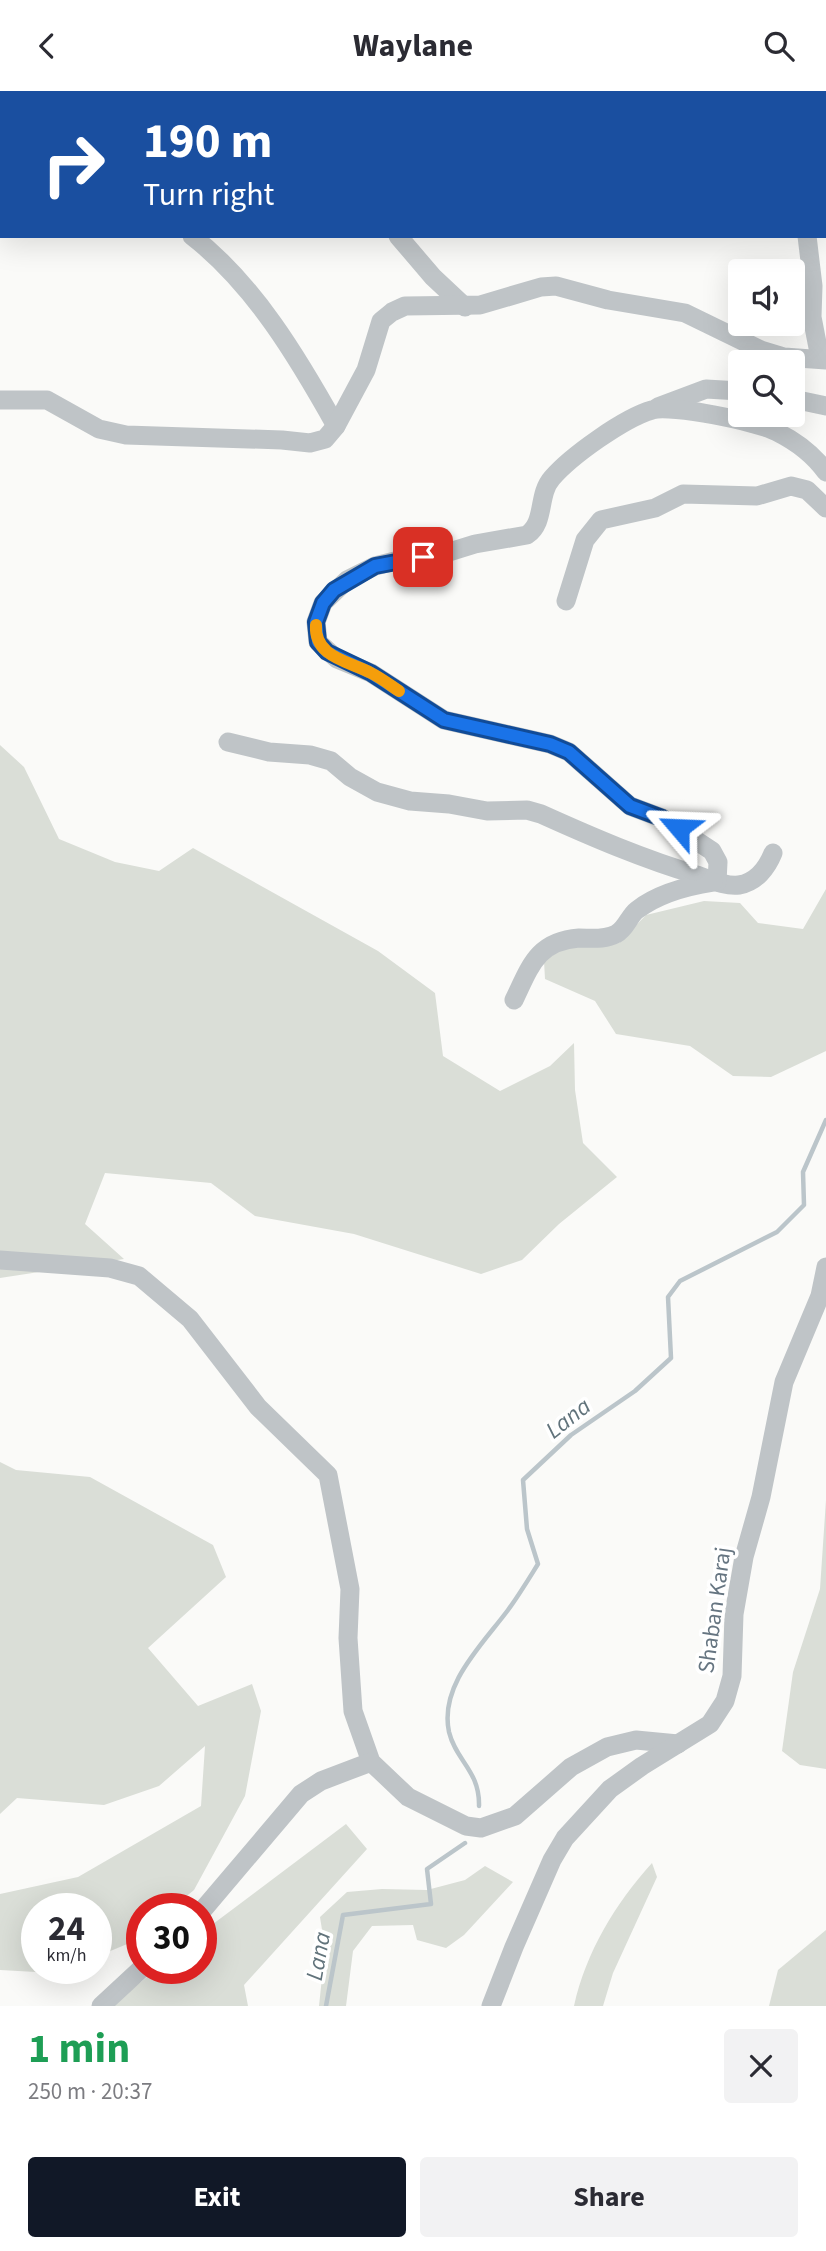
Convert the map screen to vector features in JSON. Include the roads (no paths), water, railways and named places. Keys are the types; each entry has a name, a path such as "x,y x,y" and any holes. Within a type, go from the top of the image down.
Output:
{"street":[{"path":"195,238 216,255 261,310 300,363 336,426"},
{"path":"400,238 433,277 465,307"},
{"path":"0,400 47,400 99,429 126,435 310,443 325,439 336,426 366,370 381,321 405,306 465,307 541,287 555,286 608,300 685,313 761,350 783,357 823,359 812,317 813,286 807,238"},
{"path":"717,882 718,862 712,852 662,818 630,806 569,752 550,744 444,720 371,673 327,652 315,633 319,612 334,590 375,566 527,535 538,523 545,488 556,474 618,426 706,389 728,390"},
{"path":"805,402 826,407"},
{"path":"654,409 702,413 775,430 813,454 826,472"},
{"path":"566,601 584,540 601,520 655,508 683,494 757,496 791,486 807,491 826,508"},
{"path":"228,742 269,753 310,755 331,761 350,777 377,792 410,801 449,804 486,811 527,810 541,814 646,860 717,882 739,885 755,878 768,867 774,853"},
{"path":"514,1000 533,961 544,948 557,942 617,934 635,911 650,902 685,887 717,882"},
{"path":"0,1260 110,1268 139,1276 190,1319 258,1407 328,1475 350,1589 348,1638 353,1711 370,1762 408,1797 466,1826 481,1828 515,1816 571,1767 607,1747 636,1740 678,1744"},
{"name":"Shaban Karaj","path":"491,2006 513,1947 552,1860 565,1838 610,1789 710,1724 725,1701 732,1676 734,1614 744,1557 761,1497 784,1382 820,1296 826,1267"},
{"path":"217,1893 301,1794 321,1781 370,1762"},
{"path":"101,2006 126,1983"}],"waterway":[{"name":"Lana","path":"479,1806 476,1784 449,1732 450,1698 465,1667 538,1564 527,1529 523,1480 571,1435 635,1391 671,1358 668,1297 680,1281 777,1232 804,1205 803,1172 826,1120"},
{"name":"Lana","path":"326,2006 343,1915 431,1904 427,1869 465,1843"}]}
